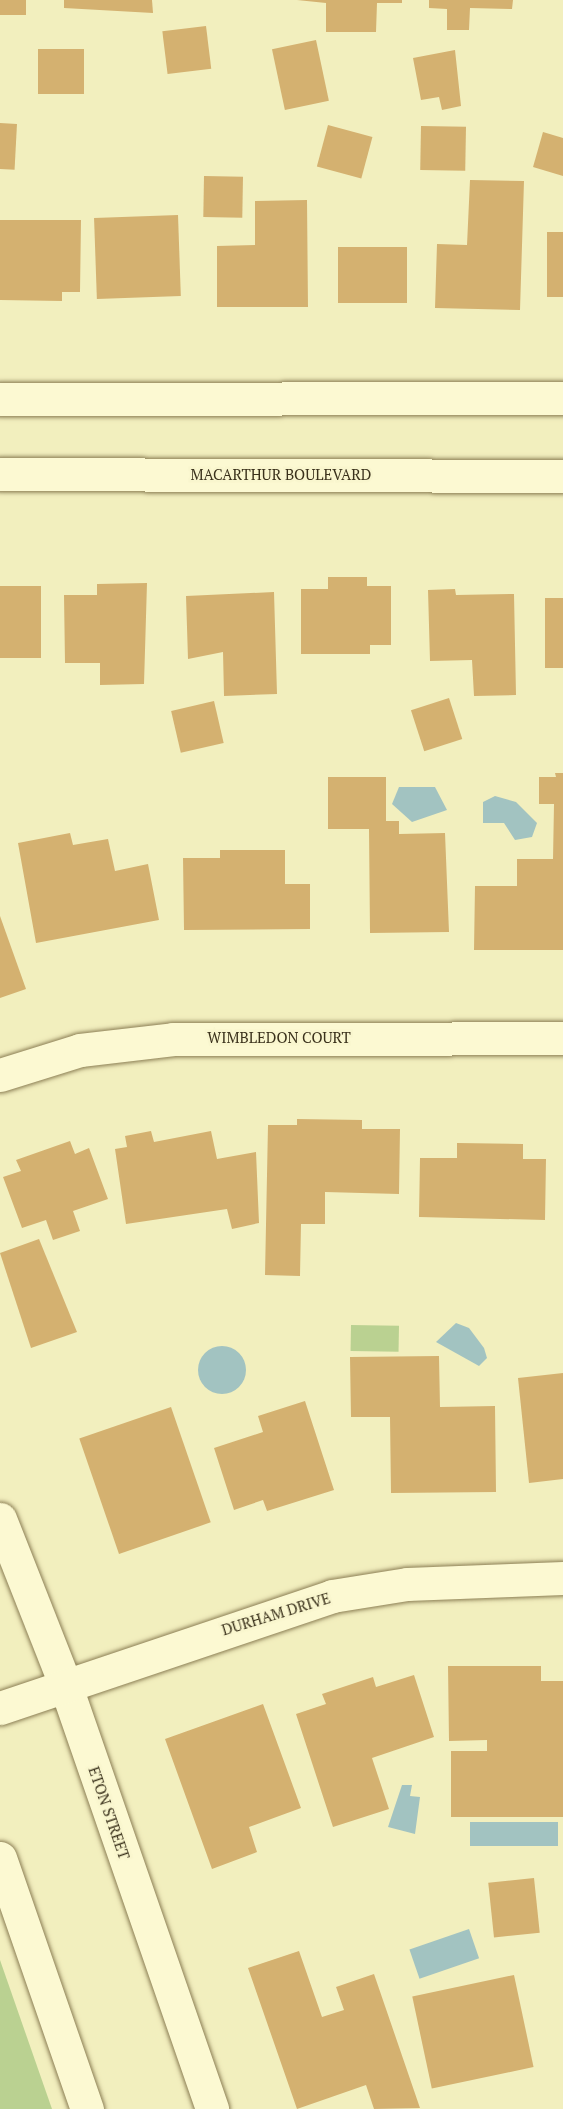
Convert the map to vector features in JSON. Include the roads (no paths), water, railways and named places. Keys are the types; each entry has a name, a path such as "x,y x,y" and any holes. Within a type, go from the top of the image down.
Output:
{"street":[{"path":"0,399 563,398"},
{"name":"MACARTHUR BOULEVARD","path":"0,474 563,476"},
{"name":"WIMBLEDON COURT","path":"0,1075 80,1050 173,1039 563,1038"},
{"name":"ETON STREET","path":"0,1519 65,1684 212,2109"},
{"name":"DURHAM DRIVE","path":"0,1707 332,1596 407,1584 563,1578"},
{"path":"0,1858 87,2109"}],"water":[{"path":"399,787 435,787 447,810 412,822 392,804"},
{"path":"495,796 516,802 537,823 532,837 515,840 504,823 483,823 483,802"},
{"path":"456,1323 469,1328 484,1348 487,1358 479,1366 436,1342"},
{"path":"217,1346 227,1346 239,1353 246,1365 246,1375 239,1387 227,1394 217,1394 202,1383 198,1375 198,1365 209,1350"},
{"path":"402,1785 412,1785 410,1796 420,1797 415,1834 388,1827"},
{"path":"470,1822 558,1822 558,1846 470,1846"},
{"path":"469,1929 479,1958 420,1979 409,1950"}]}
